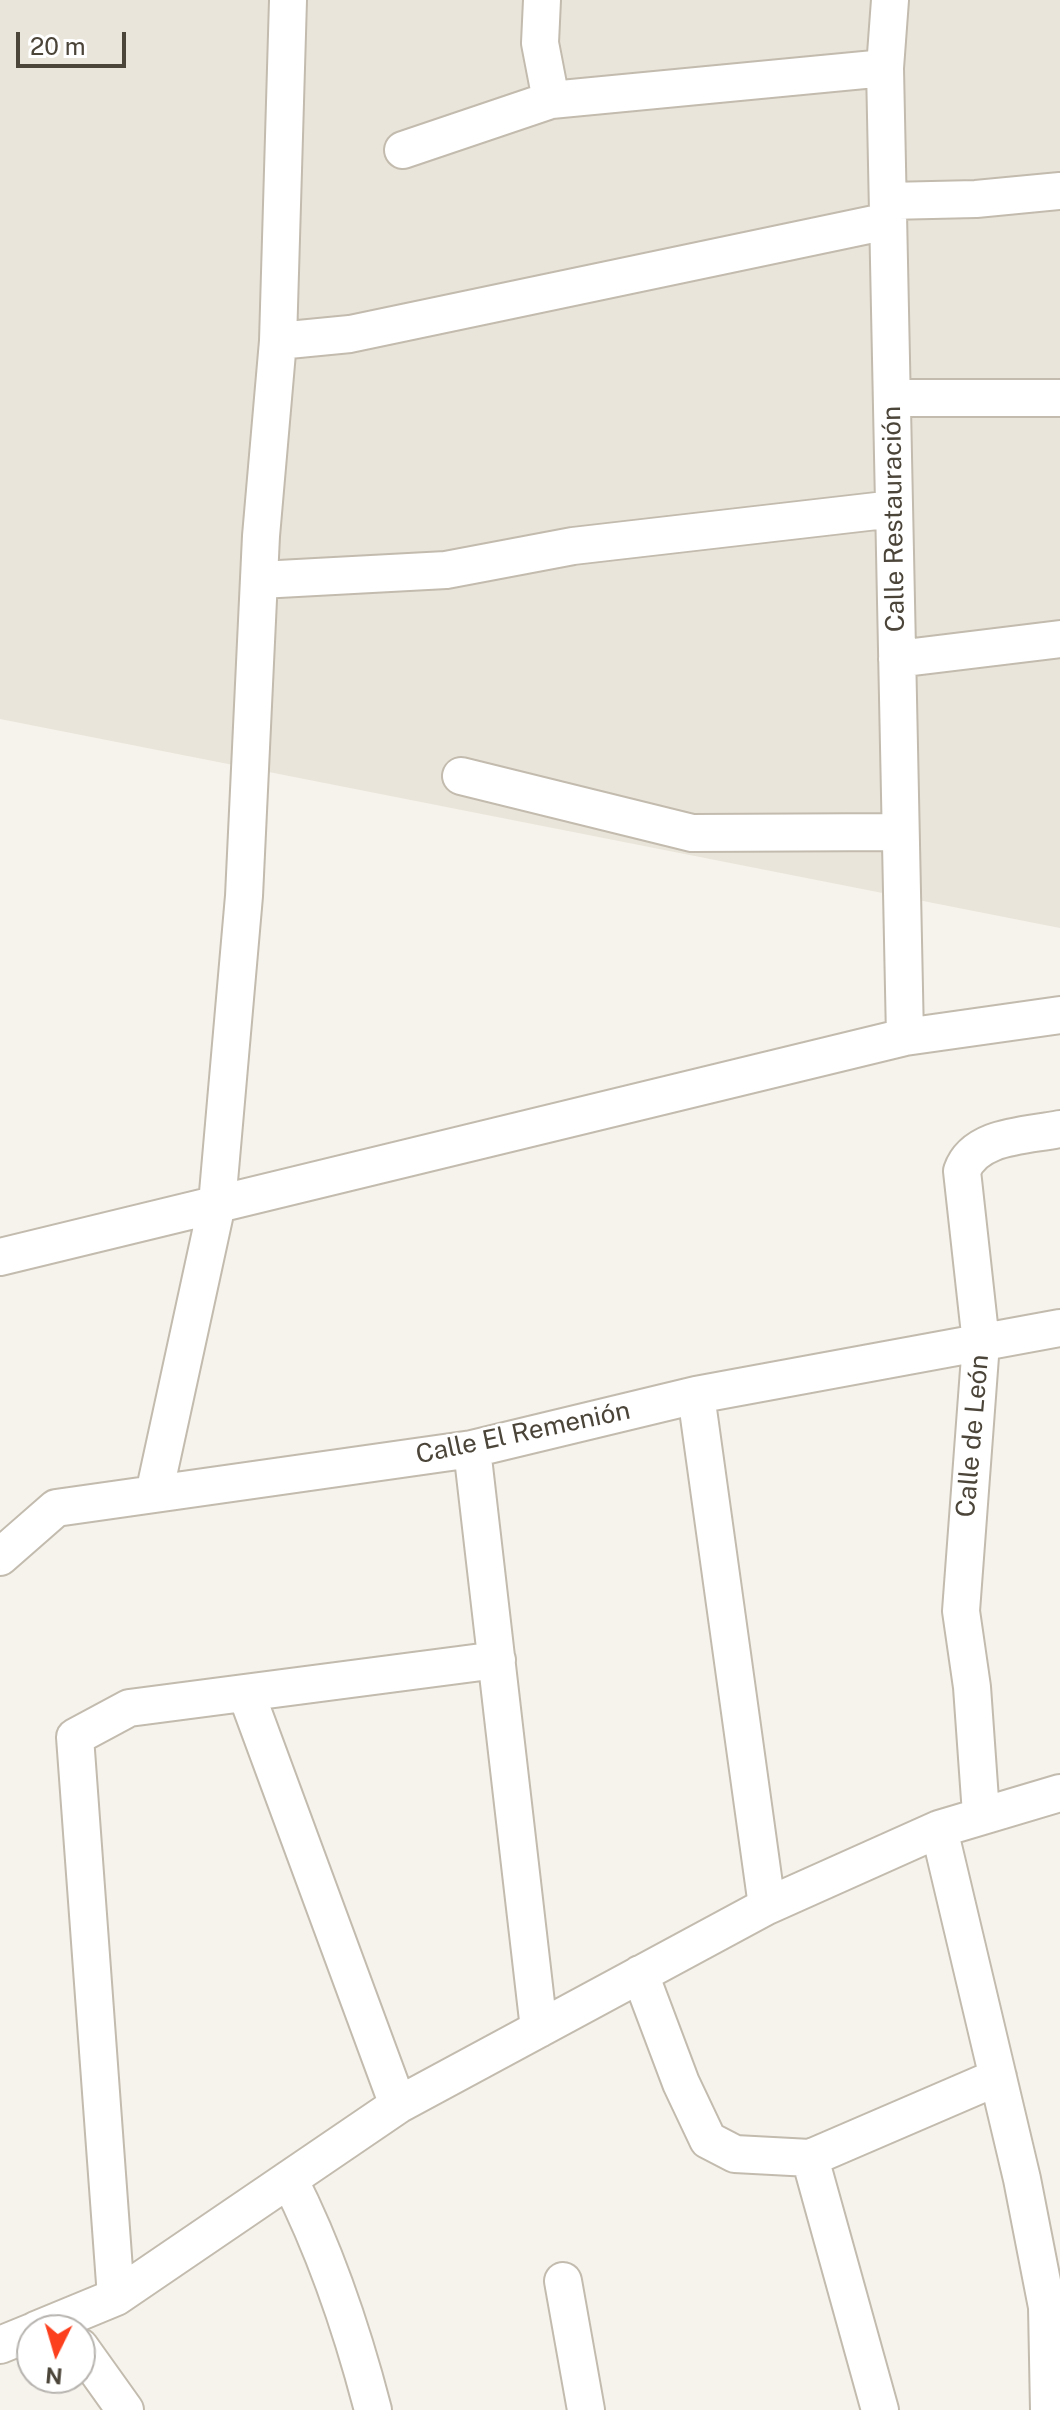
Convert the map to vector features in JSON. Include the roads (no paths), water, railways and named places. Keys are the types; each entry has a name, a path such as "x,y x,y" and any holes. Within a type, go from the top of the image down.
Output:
{"street":[{"path":"154,1494 217,1204 244,896 260,580 278,341 288,0"},
{"path":"542,0 540,43 551,100"},
{"name":"Calle Restauración","path":"890,0 885,68 905,1037"},
{"path":"403,150 551,100 885,68"},
{"path":"278,341 350,334 888,211 1060,191"},
{"path":"892,398 1060,398"},
{"path":"260,580 446,570 573,546 894,509"},
{"path":"897,659 1060,639"},
{"path":"461,776 692,833 900,832"},
{"path":"0,1257 905,1037 1060,1015"},
{"name":"Calle de León","path":"981,1814 972,1687 961,1611 981,1343 962,1171 968,1155 983,1145 1060,1129"},
{"name":"Calle El Remenión","path":"0,1557 56,1508 472,1449 696,1395 1060,1328"},
{"path":"696,1395 767,1906"},
{"path":"472,1449 539,2029"},
{"path":"116,2297 75,1737 129,1708 497,1660"},
{"path":"246,1693 398,2105"},
{"path":"87,2314 398,2105 767,1906 939,1829 981,1814 1060,1793"},
{"path":"939,1829 998,2077 1047,2307 1049,2410"},
{"path":"640,1974 681,2083 708,2140 735,2154 810,2158 998,2077"},
{"path":"810,2158 880,2410"},
{"path":"289,2179 320,2241 351,2327 373,2410"},
{"path":"563,2281 586,2410"},
{"path":"96,2377 125,2410"}]}
